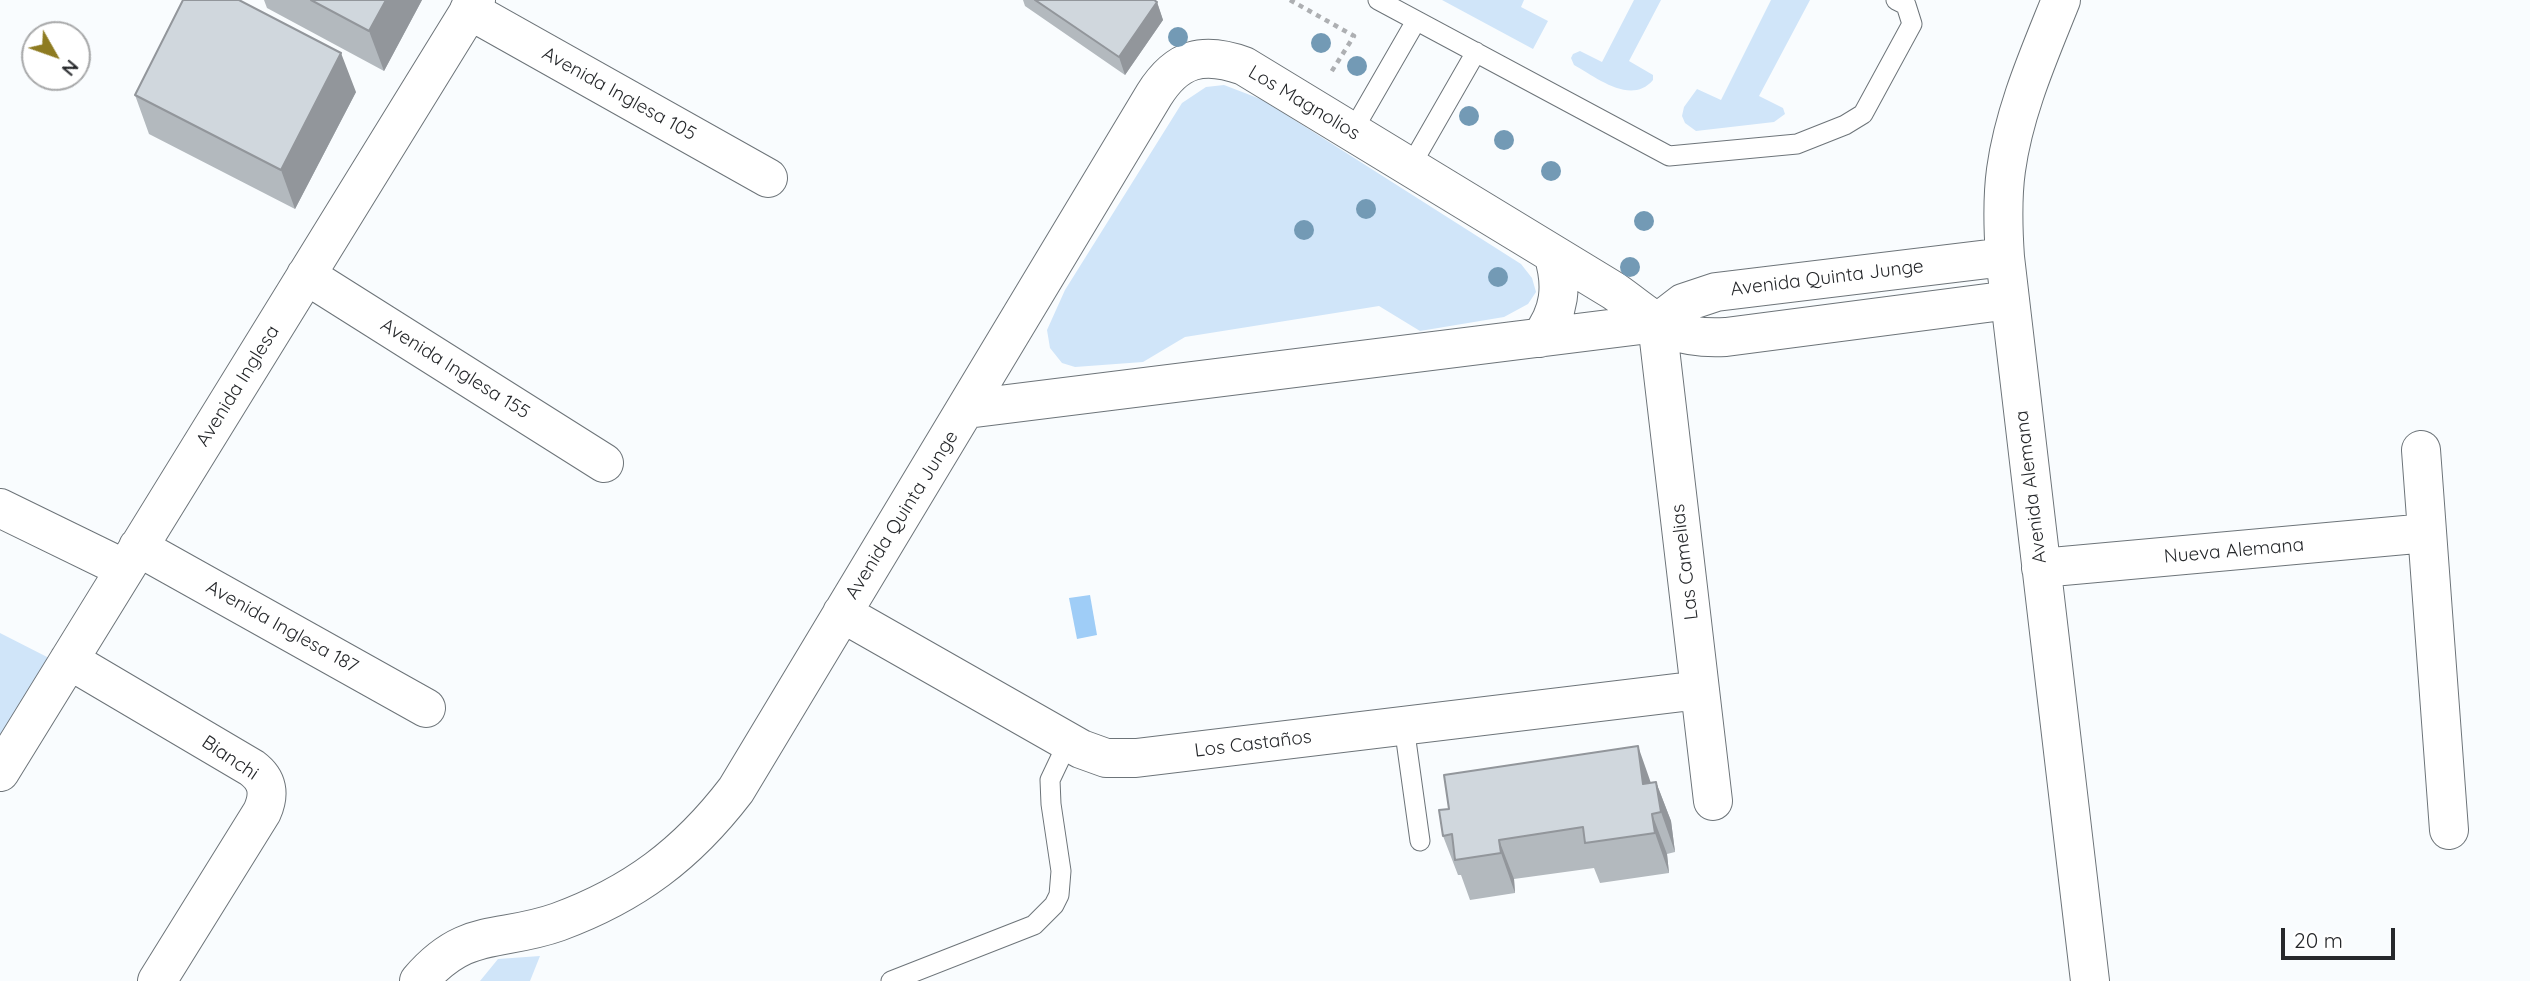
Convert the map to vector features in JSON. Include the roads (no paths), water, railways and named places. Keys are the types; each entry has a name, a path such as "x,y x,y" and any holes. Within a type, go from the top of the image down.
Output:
{"street":[{"name":"Avenida Alemana","path":"2061,0 2016,122 2006,170 2002,214 2090,981"},
{"name":"Avenida Inglesa 105","path":"473,5 768,178"},
{"name":"Avenida Inglesa","path":"0,772 473,5"},
{"name":"Los Magnolios","path":"967,409 1163,80 1187,63 1214,57 1244,66 1614,291 1657,323"},
{"path":"1540,338 1556,312 1560,292 1559,273 1553,254"},
{"name":"Avenida Quinta Junge","path":"419,981 443,956 474,940 522,932 591,908 648,877 674,858 704,829 736,790 967,409 1657,323 1683,303 1716,292 2005,257"},
{"name":"Avenida Inglesa 155","path":"306,275 604,463"},
{"path":"1657,323 1686,337 1726,337 2010,300"},
{"name":"Las Camelias","path":"1657,323 1713,801"},
{"path":"2421,450 2449,830"},
{"name":"Avenida Inglesa 187","path":"0,508 132,558 426,708"},
{"name":"Nueva Alemana","path":"2041,568 2427,533"},
{"name":"Los Castaños","path":"842,613 1068,742 1093,755 1121,759 1700,690"},
{"name":"Bianchi","path":"69,660 251,768 261,775 266,786 268,795 262,812 158,981"}],"lane":[{"path":"1378,0 1669,156 1797,144 1845,125 1863,114 1912,24 1906,5 1896,0"},
{"path":"1352,132 1416,21"},
{"path":"1410,167 1476,52"},
{"path":"1404,726 1420,841"},
{"path":"891,981 1034,925 1054,905 1059,895 1061,872 1051,804 1051,780 1068,742"}],"water":[{"path":"1090,595 1097,635 1077,639 1069,598"}]}
